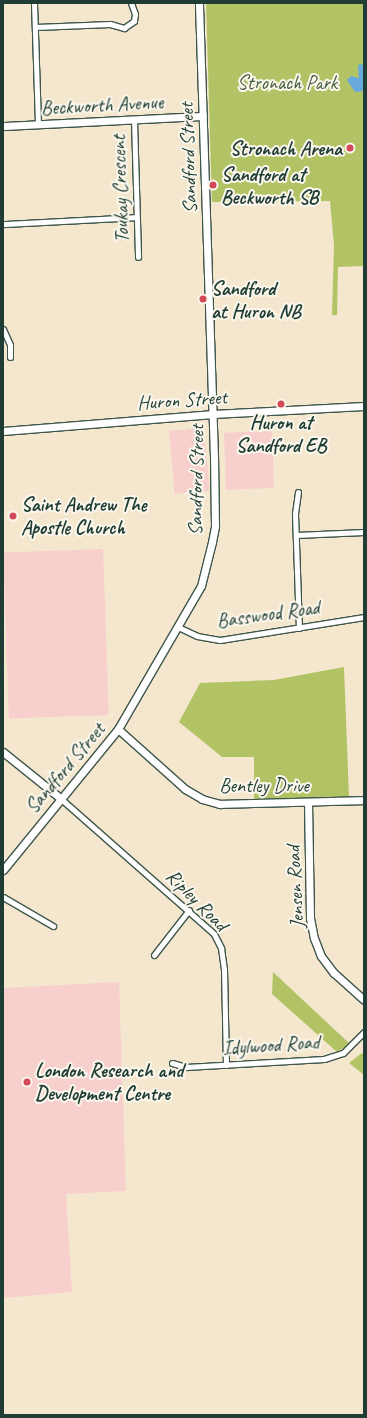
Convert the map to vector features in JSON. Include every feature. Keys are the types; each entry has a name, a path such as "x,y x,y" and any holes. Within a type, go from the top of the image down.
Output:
{"street":[{"path":"34,3 36,27 38,124"},
{"path":"36,27 110,24 124,28 134,21 135,14 131,3"},
{"name":"Sandford Street","path":"3,870 60,798 118,730 200,586 215,526 213,414 199,3"},
{"name":"Beckworth Avenue","path":"3,126 203,116"},
{"name":"Toukay Crescent","path":"134,120 138,257"},
{"path":"3,224 136,217"},
{"path":"3,329 10,345 10,357"},
{"name":"Huron Street","path":"3,431 213,414 364,406"},
{"path":"298,492 295,514 299,628"},
{"path":"296,536 364,532"},
{"name":"Basswood Road","path":"178,627 197,636 220,640 364,617"},
{"name":"Bentley Drive","path":"118,730 185,789 202,799 220,804 364,800"},
{"path":"3,752 60,798"},
{"name":"Ripley Road","path":"60,798 189,910 214,934 221,948 226,1065"},
{"name":"Jensen Road","path":"308,802 310,918 314,938 320,956 334,973 364,1000"},
{"path":"3,897 53,926"},
{"path":"154,954 189,910"},
{"name":"Idylwood Road","path":"172,1063 186,1067 324,1059 343,1053 364,1032"}],"shaded area":[{"path":"204,428 209,491 175,494 169,431"},
{"path":"272,431 274,488 226,490 224,433"},
{"path":"103,549 109,715 9,718 3,552"},
{"path":"119,982 126,1191 66,1194 72,1292 3,1298 3,988"}],"green space":[{"name":"Stronach Park","path":"206,3 364,3 364,266 338,267 337,315 332,315 334,245 330,201 212,202"},
{"path":"344,667 349,797 254,799 254,757 222,757 179,722 200,683 274,680"},
{"path":"273,972 350,1044 337,1052 272,994"},
{"path":"362,1053 364,1055 364,1075 349,1063"}],"water":[{"path":"364,64 364,91 355,92 347,80 351,76 359,78 358,65"}],"place":[{"name":"Stronach Arena","path":"350,148"},
{"name":"Sandford at Beckworth SB","path":"213,185"},
{"name":"Sandford at Huron NB","path":"203,299"},
{"name":"Huron at Sandford EB","path":"281,404"},
{"name":"Saint Andrew The Apostle Church","path":"13,516"},
{"name":"London Research and Development Centre","path":"27,1082"}]}
